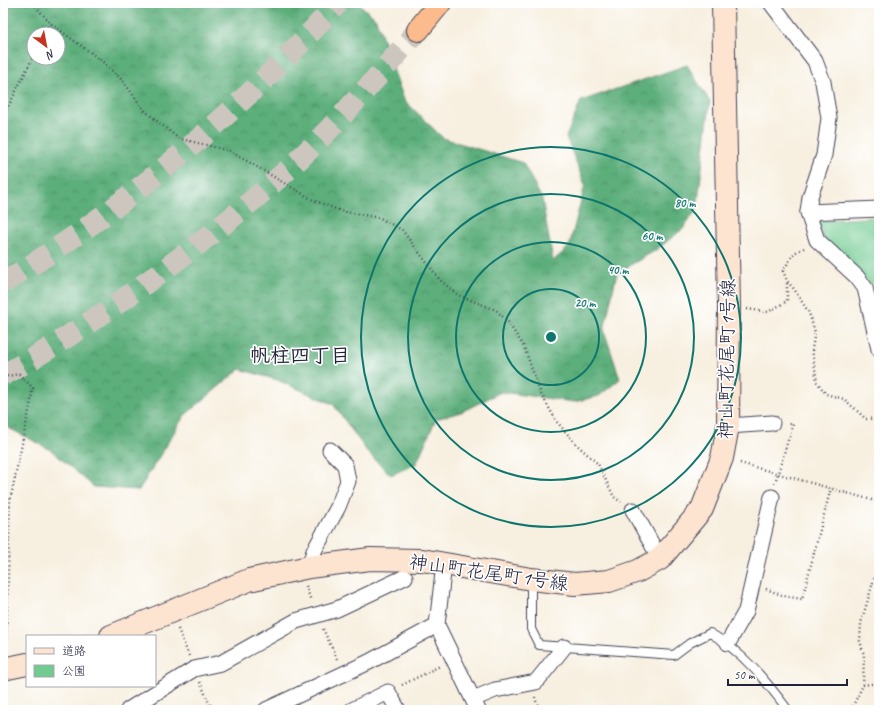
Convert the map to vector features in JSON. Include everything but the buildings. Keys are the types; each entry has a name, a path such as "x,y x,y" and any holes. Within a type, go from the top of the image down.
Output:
{"highway":[{"path":"418,30 440,3"}],"street":[{"name":"神山町花尾町1号線","path":"113,635 250,580 309,567 370,559 422,560 532,579 575,584 609,581 638,571 660,559 702,509 722,458 728,426 729,306 723,3"},
{"path":"771,3 815,61 824,89 829,118 824,155 810,197 808,212 817,240 857,277 865,288 879,349"},
{"path":"808,212 879,209"},
{"path":"728,426 772,423"},
{"path":"309,567 314,551 338,507 348,481 345,464 330,450"},
{"path":"728,643 746,611 772,497"},
{"path":"633,510 660,559"},
{"path":"444,564 437,626 475,705 495,690 536,682 564,647"},
{"path":"128,710 194,669 221,662 296,621 337,609 404,577"},
{"path":"266,710 369,662 437,626"},
{"path":"4,669 26,664"},
{"path":"352,710 388,692 398,710"}],"lane":[{"path":"532,579 531,629 539,645 674,655 690,643 710,633 728,643 770,687 788,710"}],"path":[{"path":"33,3 50,23 102,61 122,80 145,111 178,138 230,151 313,200 341,211 380,218 402,230 440,280 458,295 496,310 508,322 524,346 541,394 557,422 576,444 598,464 614,497 633,510"},
{"path":"3,117 28,66"},
{"path":"817,240 794,253 783,271 787,281 794,289 809,313 816,332 812,349 817,382 826,394 844,398 866,420 879,418"},
{"path":"729,306 768,312 787,301 787,281"},
{"path":"3,377 19,374 33,388 10,501 4,669"},
{"path":"772,497 793,424"},
{"path":"722,458 778,472 879,502"},
{"path":"784,596 802,599 831,488"},
{"path":"851,710 863,685 864,655 860,641 861,623 879,562"},
{"path":"388,692 454,660"},
{"path":"863,685 879,683"},
{"path":"3,693 6,710"}],"green space":[{"path":"3,3 358,3 376,19 404,100 443,138 523,163 542,199 553,261 569,247 585,185 566,137 581,101 687,65 710,102 697,209 684,228 656,250 617,273 604,330 620,379 599,396 574,402 501,392 461,412 436,419 416,464 391,475 369,454 333,404 277,380 240,369 184,416 139,490 94,487 51,450 3,425"},
{"path":"879,217 879,282 870,284 823,238 818,221"}],"tunnel":[{"path":"3,283 49,254 94,222 180,155 262,82 338,3"},
{"path":"3,375 47,350 118,303 186,254 251,202 293,165 326,133 418,30"}],"district":[{"name":"帆柱四丁目","path":"300,355"}]}
